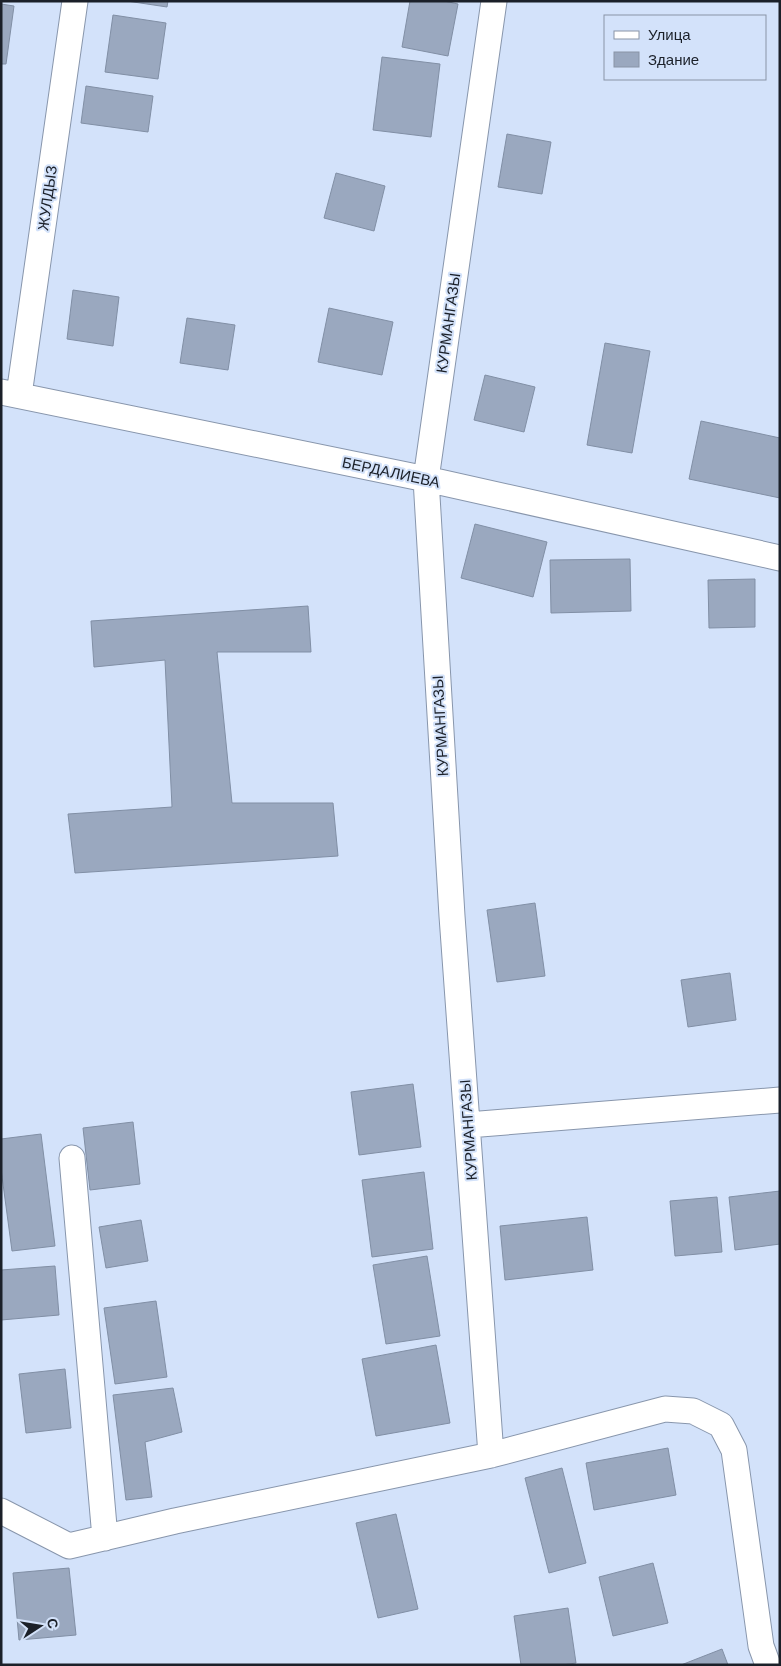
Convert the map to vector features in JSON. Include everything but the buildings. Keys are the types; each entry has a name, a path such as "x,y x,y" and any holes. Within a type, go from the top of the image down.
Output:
{"street":[{"name":"ЖУЛДЫЗ","path":"10,394 75,1"},
{"name":"КУРМАНГАЗЫ","path":"491,1455 452,916 426,479 494,1"},
{"name":"БЕРДАЛИЕВА","path":"10,394 426,479 780,558"},
{"path":"468,1125 780,1100"},
{"path":"72,1158 105,1538"},
{"path":"1,1511 69,1546 175,1521 491,1455 665,1409 693,1411 721,1425 734,1450 761,1646 768,1665"}]}
